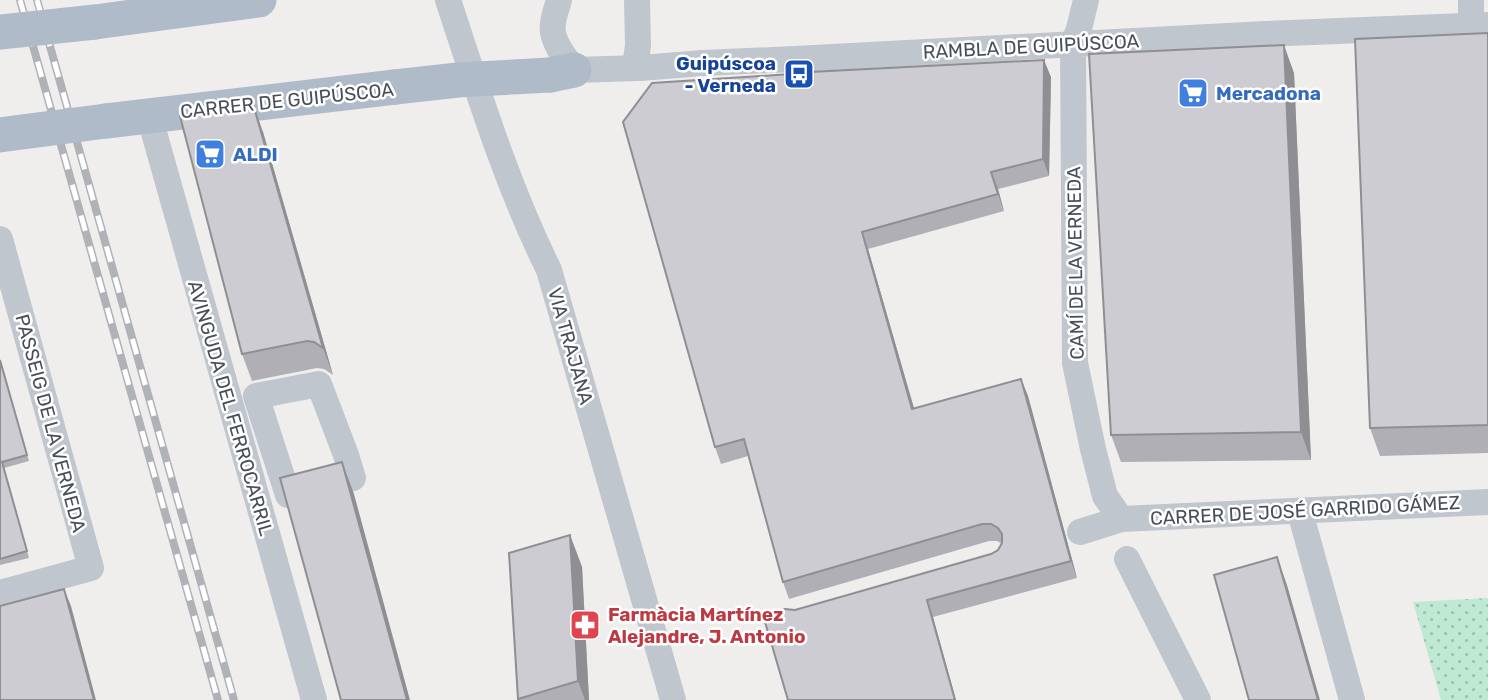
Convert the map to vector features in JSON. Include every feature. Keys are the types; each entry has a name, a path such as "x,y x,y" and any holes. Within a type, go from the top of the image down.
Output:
{"main road":[{"path":"0,32 259,0"},
{"name":"CARRER DE GUIPÚSCOA","path":"0,135 458,80 562,72"}],"street":[{"name":"VIA TRAJANA","path":"448,0 513,190 549,270 673,700"},
{"path":"559,0 552,24 560,50 562,72"},
{"path":"635,68 638,45 637,0"},
{"name":"CAMÍ DE LA VERNEDA","path":"1086,0 1073,44 1075,362 1105,496 1121,519"},
{"name":"RAMBLA DE GUIPÚSCOA","path":"562,72 1073,44 1477,17"},
{"name":"AVINGUDA DEL FERROCARRIL","path":"149,115 314,700"},
{"name":"PASSEIG DE LA VERNEDA","path":"0,239 91,568 0,593"},
{"path":"319,384 353,478 288,495 256,396 319,384"},
{"name":"CARRER DE JOSÉ GARRIDO GÁMEZ","path":"1080,532 1121,519 1488,502"},
{"path":"1300,512 1352,700"},
{"path":"1127,559 1198,700"}],"green space":[{"path":"1488,598 1488,700 1441,700 1413,602"}],"building":[{"path":"1488,33 1488,425 1370,428 1355,39"},
{"path":"1284,45 1301,432 1111,435 1089,54"},
{"path":"1044,60 1043,159 991,172 998,194 862,232 912,409 1021,379 1071,561 927,600 955,700 788,700 763,615 785,609 795,610 991,554 998,550 1002,543 1002,534 991,524 982,524 783,582 744,439 715,447 623,122 652,83"},
{"path":"253,104 323,348 307,341 242,354 180,116"},
{"path":"0,360 27,455 2,462 27,551 0,559"},
{"path":"342,462 407,700 341,700 280,478"},
{"path":"570,535 578,681 518,699 509,553"},
{"path":"1277,557 1318,700 1249,700 1214,575"},
{"path":"64,589 94,700 0,700 0,606"}],"railway":[{"path":"20,0 218,700"},
{"path":"37,0 234,700"}],"place":[{"name":"Guipúscoa - Verneda","path":"799,74"},
{"name":"Mercadona","path":"1193,93"},
{"name":"ALDI","path":"210,154"},
{"name":"Farmàcia Martínez Alejandre, J. Antonio","path":"585,625"}]}
